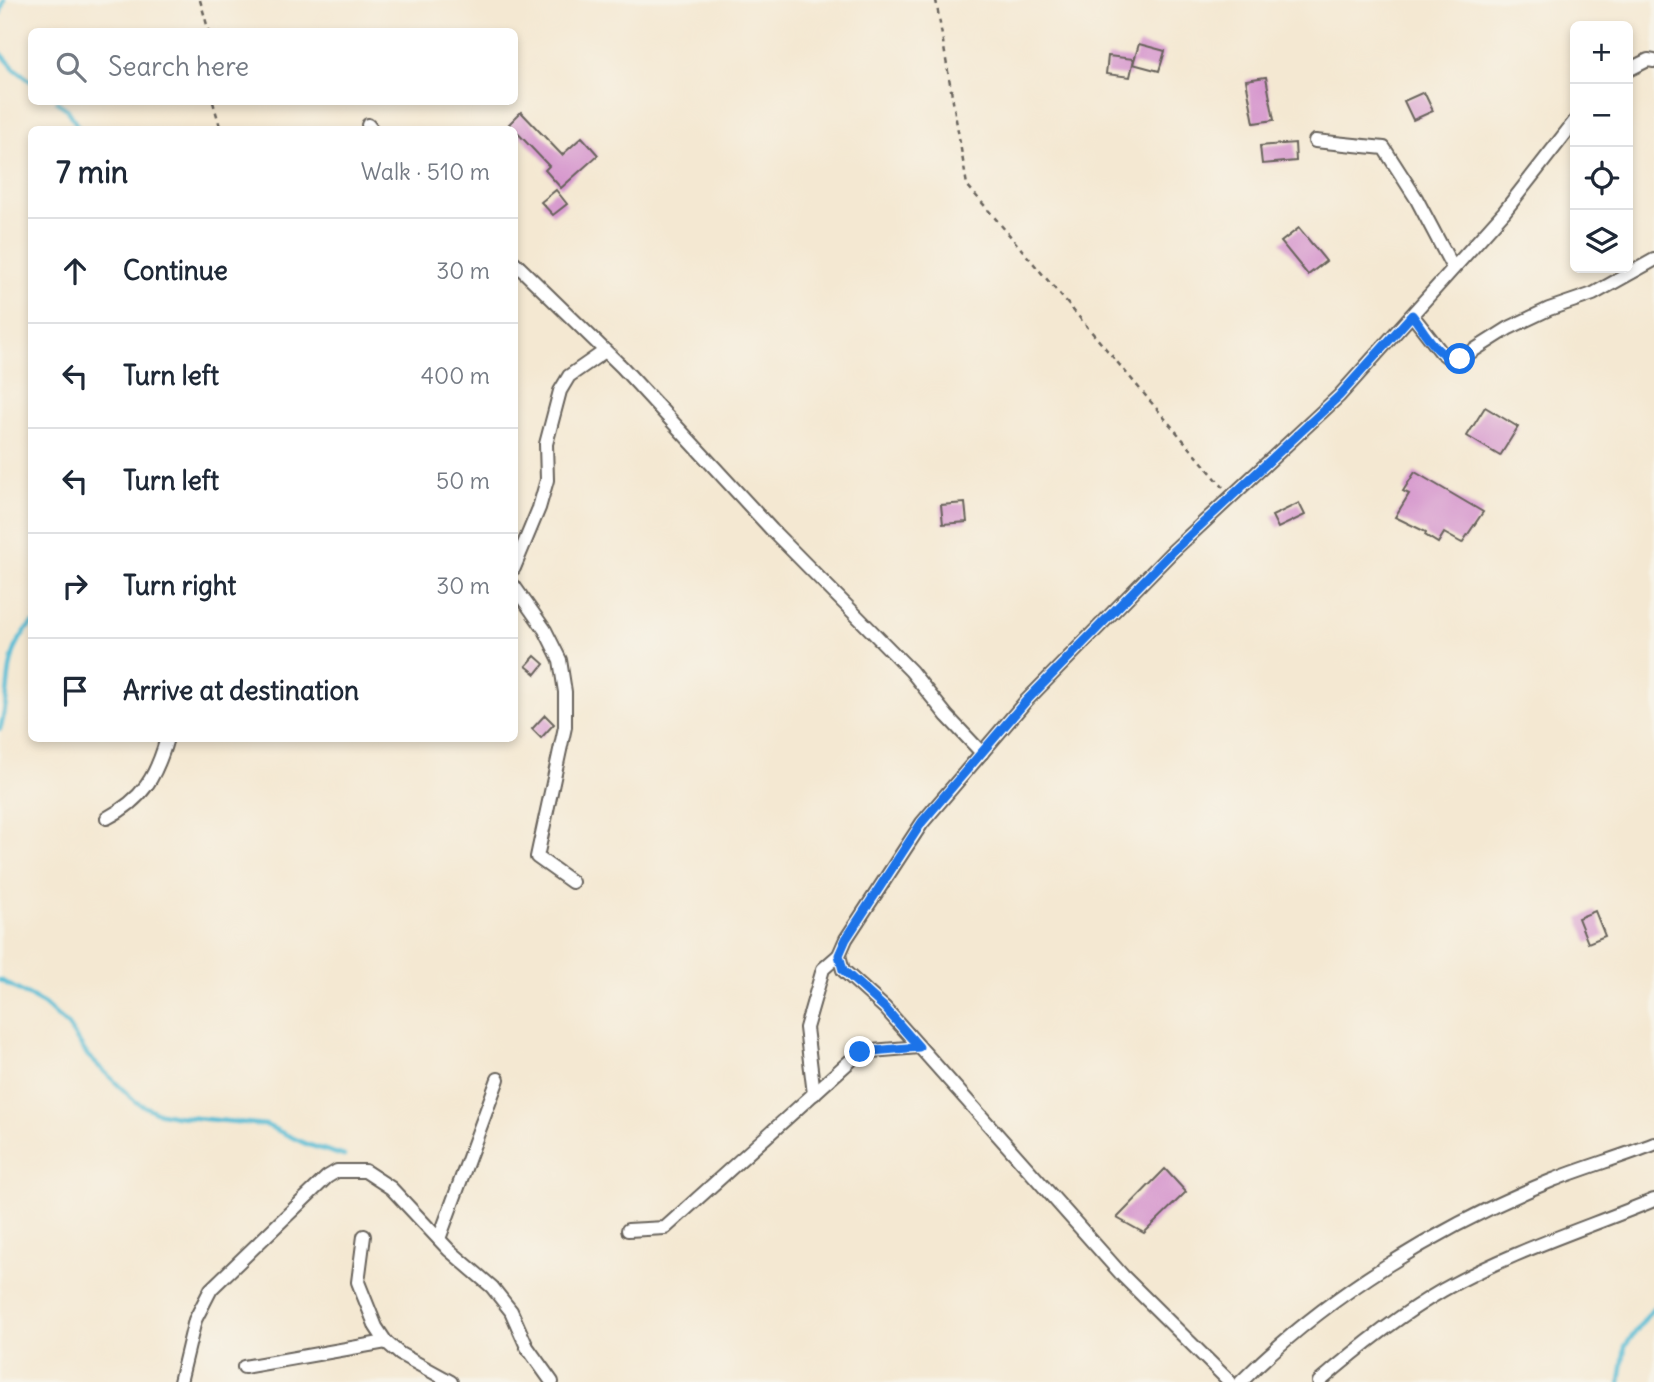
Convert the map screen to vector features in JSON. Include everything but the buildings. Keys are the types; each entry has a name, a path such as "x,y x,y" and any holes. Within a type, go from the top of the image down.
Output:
{"street":[{"path":"1633,68 1648,60 1654,61"},
{"path":"814,1094 806,1028 823,969 839,955 846,939 922,822 1094,628 1339,396 1504,212 1570,127"},
{"path":"1315,141 1384,148 1416,198 1453,268"},
{"path":"1412,315 1441,352 1450,359 1460,359 1509,328 1549,309 1592,294 1654,260"},
{"path":"518,266 606,351 772,530 911,671 947,716 982,752"},
{"path":"518,559 539,509 547,480 546,444 560,391 569,376 606,351"},
{"path":"518,592 545,630 561,660 565,727 537,857 572,883"},
{"path":"107,818 125,808 141,793 157,772 166,742"},
{"path":"839,955 843,970 885,1008 1123,1276 1230,1382"},
{"path":"628,1230 664,1228 860,1052 919,1047"},
{"path":"439,1239 498,1079"},
{"path":"1241,1382 1280,1346 1360,1283 1417,1250 1487,1210 1542,1185 1654,1144"},
{"path":"180,1382 195,1320 211,1289 337,1171 365,1171 378,1177 439,1239 492,1287 511,1311 527,1347 552,1382"},
{"path":"1319,1382 1357,1349 1445,1289 1500,1261 1654,1200"},
{"path":"364,1236 358,1282 376,1327 386,1342 451,1382"},
{"path":"244,1367 386,1342"}],"path":[{"path":"200,0 208,28"},
{"path":"936,0 967,185 1232,497"},
{"path":"214,105 220,126"}],"waterway":[{"path":"0,14 4,0"},
{"path":"0,52 28,79"},
{"path":"61,105 78,126"},
{"path":"0,729 15,648 28,628"},
{"path":"0,980 44,1004 68,1026 88,1056 136,1102 156,1112 176,1116 266,1125 306,1144 344,1156"},
{"path":"1620,1382 1625,1346 1654,1307"}],"route":[{"path":"860,1052 919,1047 885,1008 843,970 839,955 846,939 922,822 1026,701 1094,628 1173,551 1339,396 1412,315 1441,352 1450,359 1460,359"}]}
